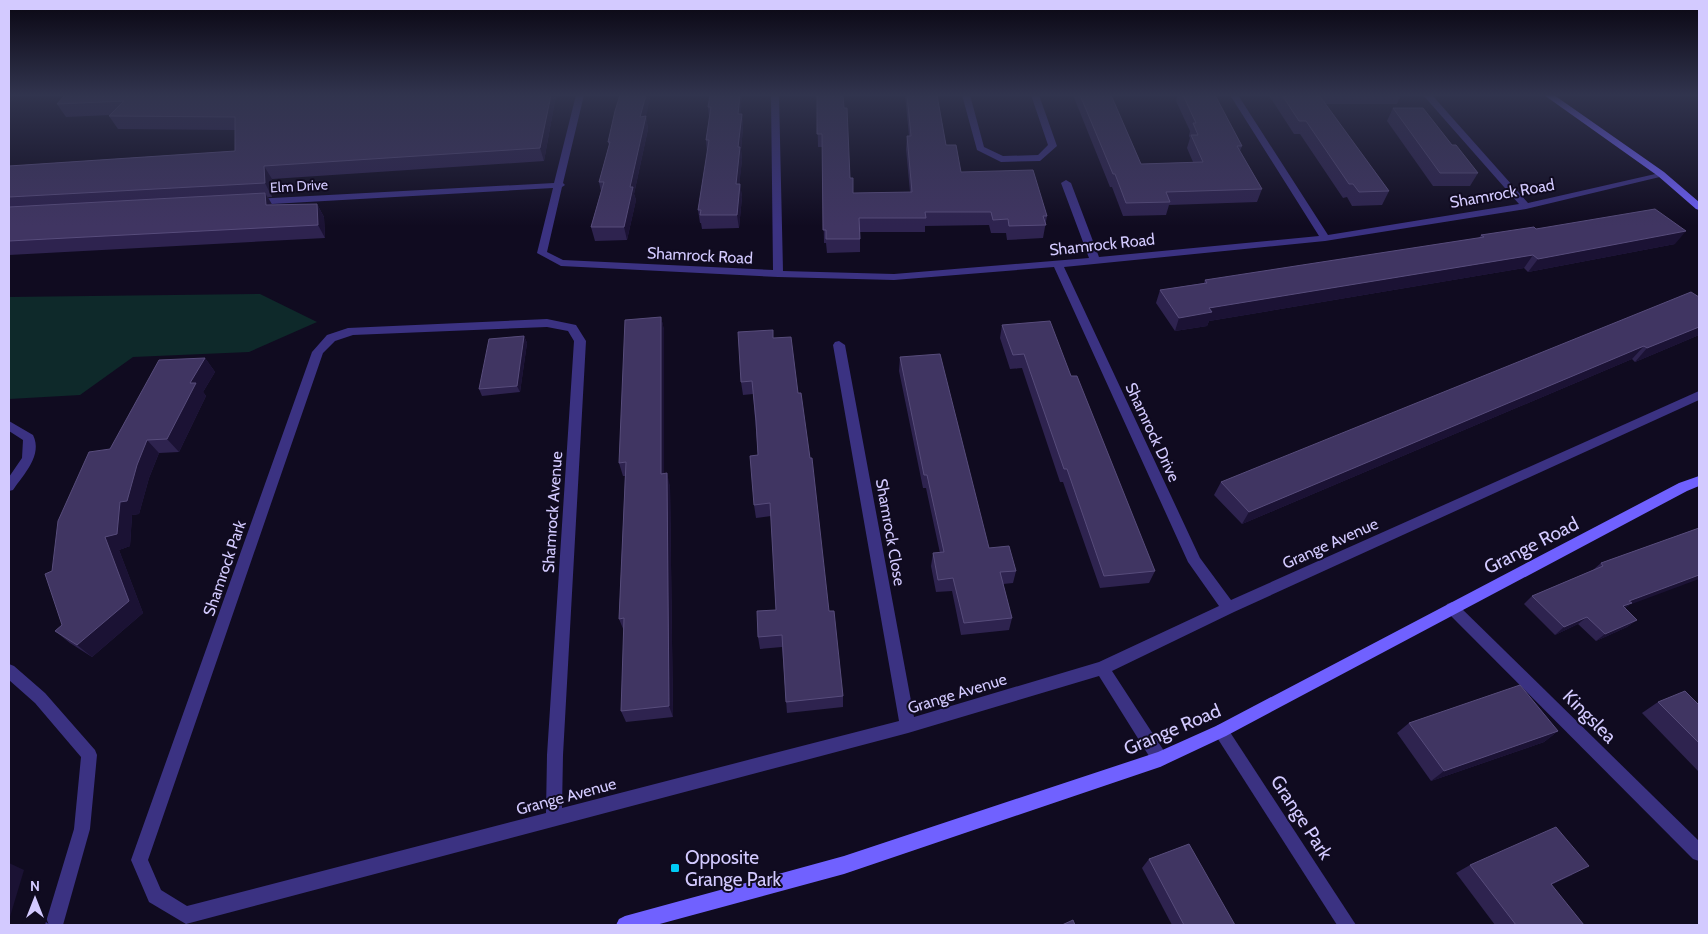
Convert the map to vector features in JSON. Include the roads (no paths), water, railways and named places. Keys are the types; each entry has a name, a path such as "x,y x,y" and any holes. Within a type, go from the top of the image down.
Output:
{"main road":[{"path":"1610,139 1661,174 1699,207"},
{"name":"Grange Road","path":"625,925 844,865 1160,759 1221,731 1683,487 1699,481"}],"street":[{"path":"560,184 570,139"},
{"path":"776,139 778,274"},
{"path":"978,139 980,148 1001,159 1040,158 1053,146 1050,139"},
{"path":"1262,139 1325,238"},
{"path":"1466,139 1526,206"},
{"name":"Shamrock Road","path":"560,184 542,253 562,264 778,274 894,276 1058,264 1325,238 1526,206 1661,174"},
{"path":"1066,183 1095,260"},
{"name":"Elm Drive","path":"245,202 560,184"},
{"name":"Shamrock Drive","path":"1058,264 1195,562 1229,608"},
{"name":"Shamrock Avenue","path":"455,326 547,323 572,328 580,341 555,755 554,818"},
{"name":"Shamrock Park","path":"186,915 155,896 139,860 318,352 332,338 352,331 455,326"},
{"name":"Shamrock Close","path":"839,345 908,726"},
{"name":"Grange Avenue","path":"186,915 908,726 1102,668 1229,608 1699,394"},
{"path":"9,425 29,438 28,459 9,486"},
{"name":"Kingslea","path":"1452,608 1699,852"},
{"path":"1102,668 1160,759"},
{"path":"9,671 40,698 89,755 82,829 54,925"},
{"name":"Grange Park","path":"1221,731 1347,925"}],"place":[{"name":"Opposite Grange Park","path":"675,868"}]}
